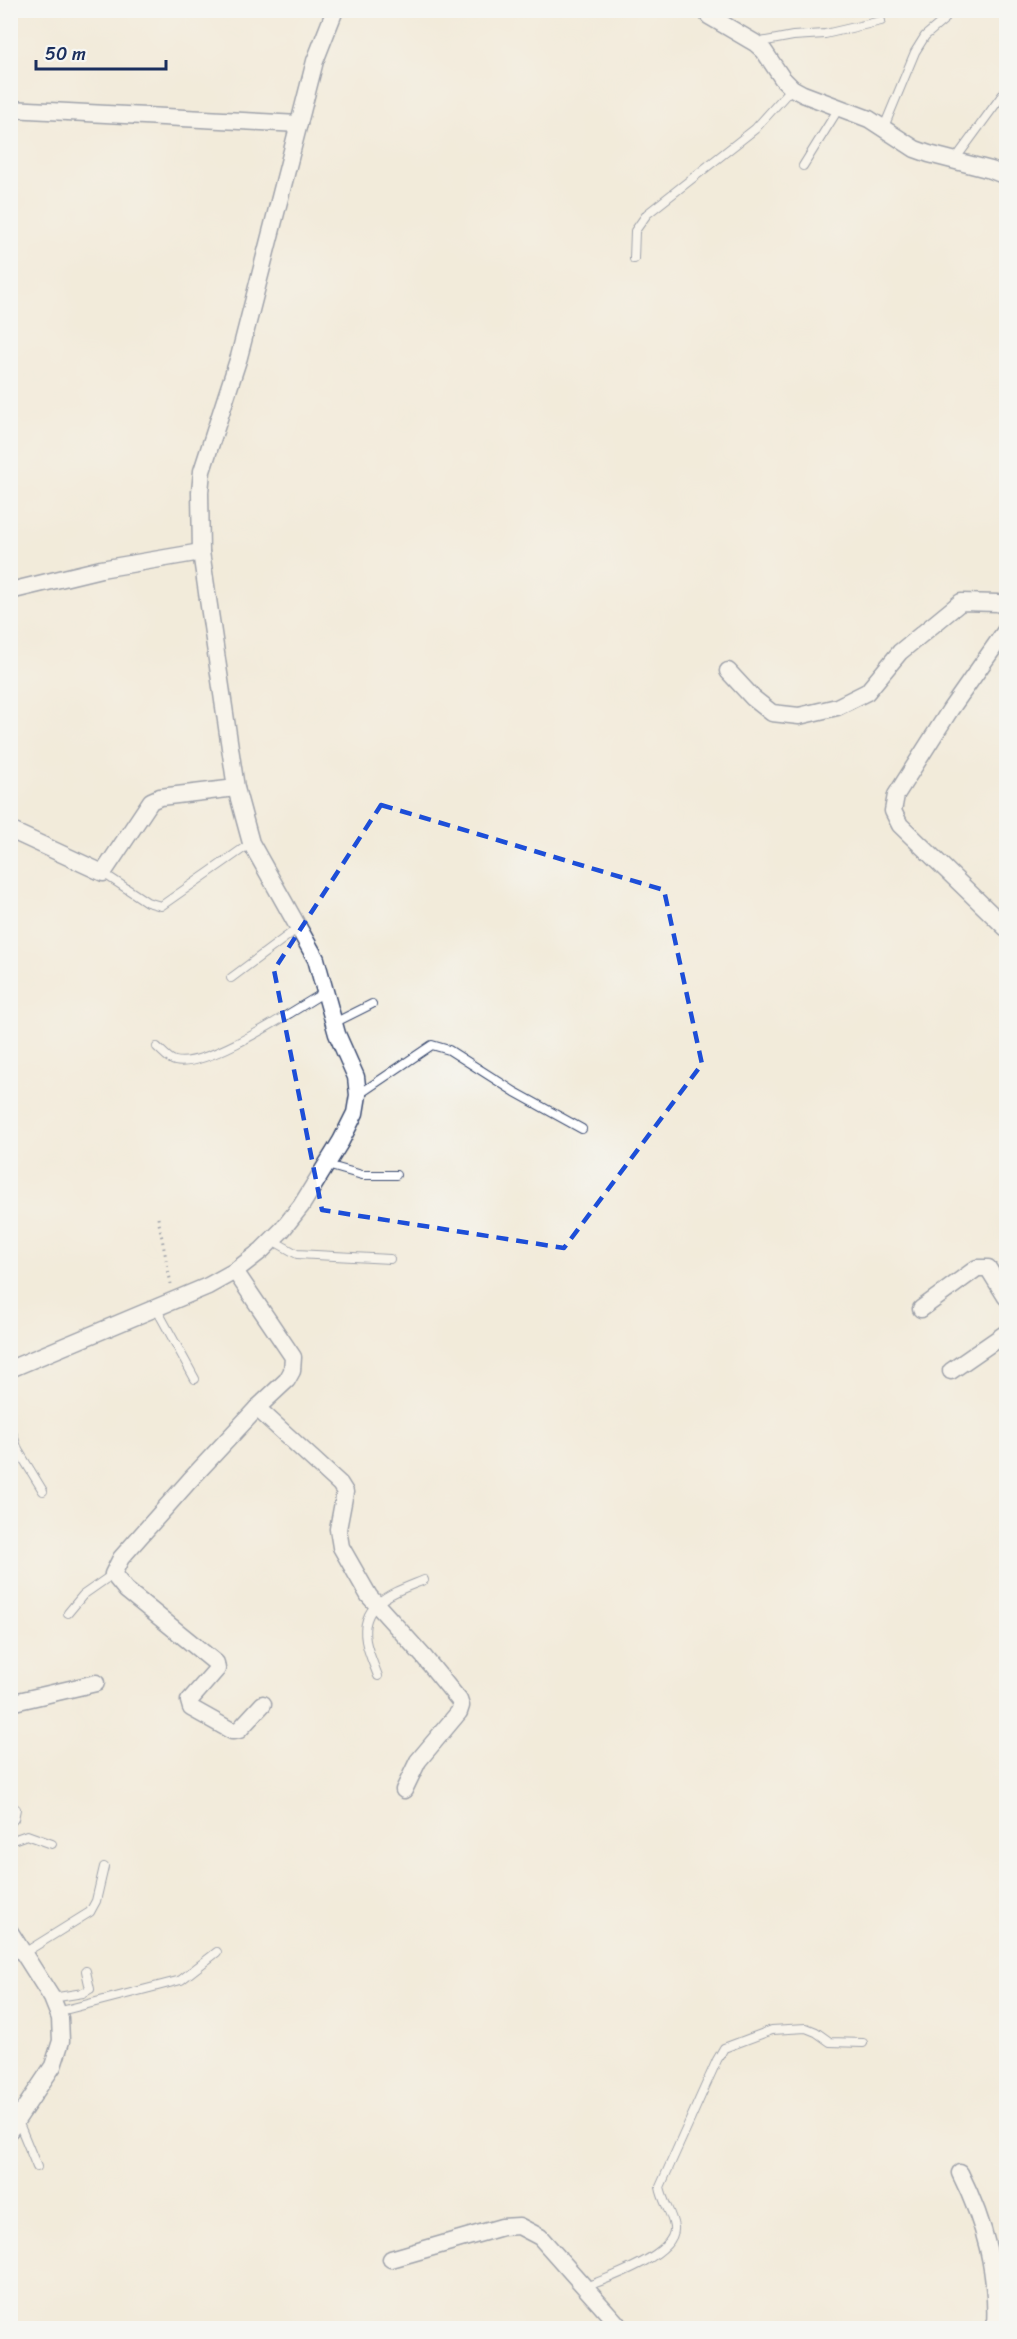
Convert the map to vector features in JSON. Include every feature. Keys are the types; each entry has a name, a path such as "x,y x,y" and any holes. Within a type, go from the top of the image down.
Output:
{"street":[{"path":"10,1369 208,1286 235,1271 272,1240 302,1206 355,1113 358,1095 356,1077 334,1023 316,959 251,843 236,788 201,552 202,471 239,357 315,61 335,10"},
{"path":"704,10 709,16 755,43 764,51 782,78 792,88 869,119 915,148 1006,176"},
{"path":"10,109 299,124"},
{"path":"10,591 101,569 201,552"},
{"path":"728,671 753,699 772,713 800,716 837,707 867,692 900,652 961,602 998,603 1006,607"},
{"path":"1006,630 950,710 896,795 893,812 900,825 1006,928"},
{"path":"10,830 103,873 151,801 160,797 236,788"},
{"path":"921,1309 978,1268 988,1268 1006,1297"},
{"path":"235,1271 293,1357 292,1371 287,1380 257,1408 129,1549 114,1574 126,1590 216,1663 217,1669 189,1701 192,1708 232,1731 239,1730 263,1704"},
{"path":"951,1371 1006,1333"},
{"path":"257,1408 340,1484 345,1492 338,1539 341,1547 376,1604 459,1700 461,1706 459,1712 418,1761 404,1790"},
{"path":"10,1703 96,1683"},
{"path":"10,1932 55,2005 61,2041 53,2066 14,2125"},
{"path":"960,2172 975,2202 995,2276 995,2328"},
{"path":"392,2259 502,2227 519,2226 540,2237 621,2328"}],"lane":[{"path":"884,127 915,52 926,36 945,19"},
{"path":"755,43 793,36 825,34 881,21"},
{"path":"634,259 635,231 647,214 755,129 792,88"},
{"path":"954,161 1006,90"},
{"path":"803,166 839,108"},
{"path":"103,873 147,902 162,906 251,843"},
{"path":"231,978 298,928"},
{"path":"157,1047 173,1061 192,1062 216,1055 326,992"},
{"path":"334,1023 372,1004"},
{"path":"358,1095 432,1045 449,1050 515,1092 582,1128"},
{"path":"327,1165 362,1174 396,1176"},
{"path":"272,1240 297,1254 390,1259"},
{"path":"156,1308 195,1378"},
{"path":"10,1426 18,1450 43,1491"},
{"path":"68,1613 83,1594 114,1574"},
{"path":"378,1676 366,1642 365,1623 376,1604 391,1593 424,1580"},
{"path":"10,1823 14,1819 16,1809"},
{"path":"10,1841 27,1835 52,1844"},
{"path":"24,1953 90,1912 96,1901 104,1867"},
{"path":"55,2005 181,1980 217,1952"},
{"path":"55,2005 90,1989 87,1971"},
{"path":"585,2288 634,2268 671,2239 674,2228 660,2187 724,2048 772,2030 806,2028 830,2042 863,2043"},
{"path":"14,2125 37,2167"}],"path":[{"path":"158,1218 174,1300"}],"highlighted area":[{"path":"381,805 664,890 702,1064 564,1248 322,1210 274,970"}]}
